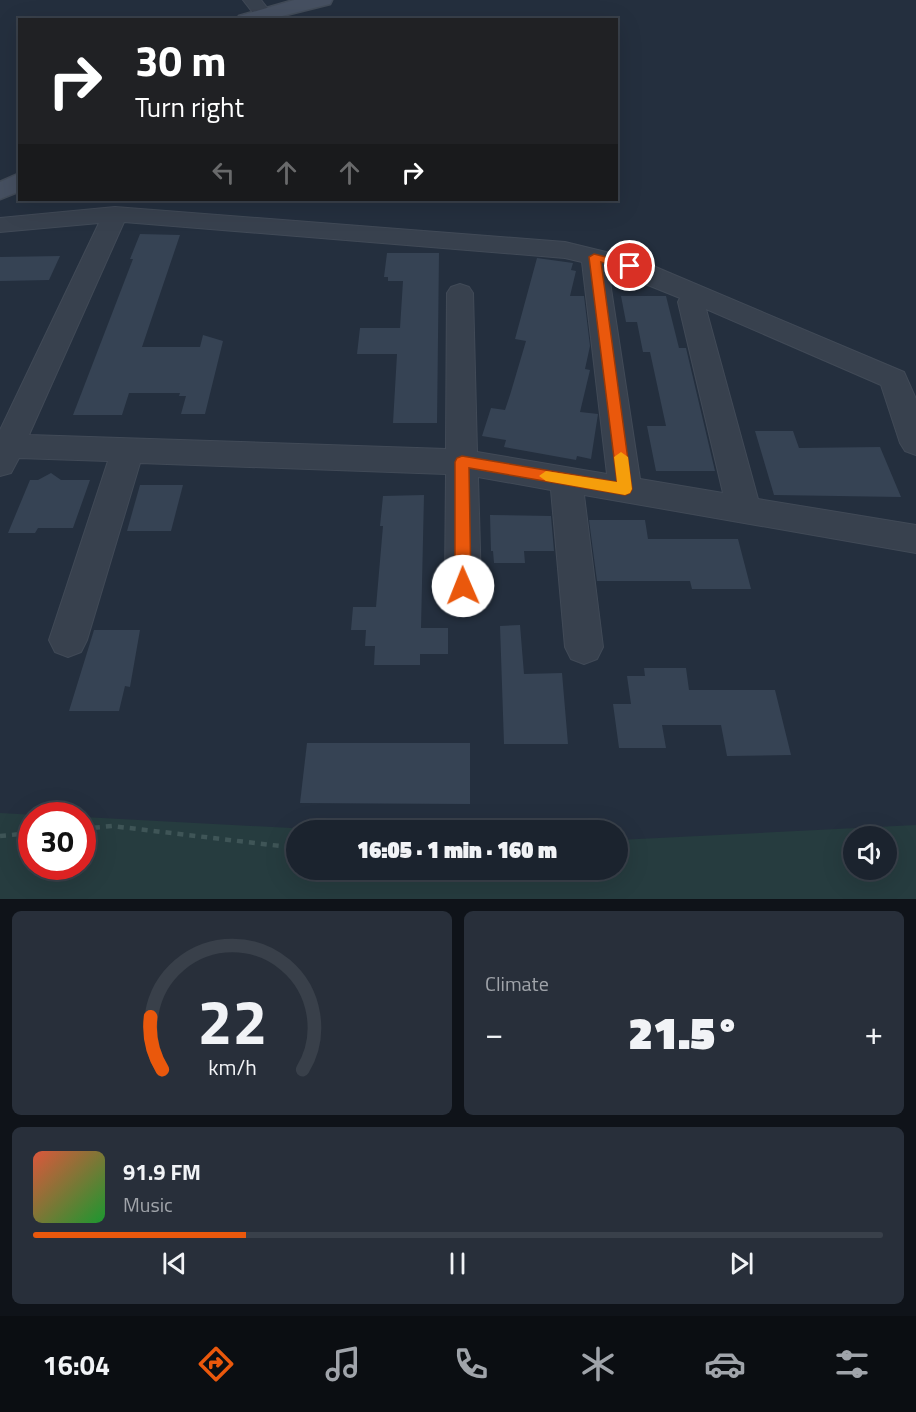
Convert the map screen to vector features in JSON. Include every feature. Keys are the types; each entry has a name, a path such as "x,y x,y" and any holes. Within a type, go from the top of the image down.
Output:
{"main road":[{"path":"254,11 323,0"},
{"path":"0,192 18,181"}],"street":[{"path":"0,225 94,210 565,250 630,266 894,379 916,443"},
{"path":"94,210 4,456 128,450 462,462 916,539"},
{"path":"594,257 625,489"},
{"path":"460,292 463,586"},
{"path":"691,302 744,510"},
{"path":"68,640 128,450"},
{"path":"566,479 584,647"}],"path":[{"path":"96,828 112,826 286,847"},
{"path":"0,836 18,834"}],"green space":[{"path":"0,813 18,814 18,880 96,880 96,818 286,828 286,880 628,880 628,839 843,829 843,880 897,880 896,826 916,825 916,899 0,899"}],"building":[{"path":"140,234 180,235 142,347 200,347 203,335 223,341 205,414 181,414 186,396 179,396 180,393 129,393 122,415 73,415 133,259 130,259"},
{"path":"387,253 439,253 437,423 393,423 397,354 357,354 360,328 400,328 403,281 388,281 388,277 384,277"},
{"path":"60,256 49,280 0,281 0,257"},
{"path":"537,258 573,263 571,270 576,271 570,296 584,296 590,346 585,369 590,370 580,412 598,414 591,459 577,456 576,460 504,447 506,440 482,436 491,408 505,410 510,395 526,341 515,339"},
{"path":"621,296 666,296 679,348 686,348 715,471 656,471 647,426 666,426 650,352 643,352 637,322 626,322"},
{"path":"755,431 793,431 799,448 880,447 901,497 774,495"},
{"path":"51,473 61,480 90,480 73,528 38,528 35,533 8,533 30,480 38,480"},
{"path":"140,485 183,485 171,531 127,531"},
{"path":"424,495 421,628 448,628 448,654 420,654 420,665 374,665 375,646 365,646 366,630 351,630 353,607 376,607 383,526 380,526 383,496"},
{"path":"490,515 551,516 554,551 524,551 525,563 494,563 493,551 491,551"},
{"path":"589,520 645,520 648,539 738,539 751,589 692,589 690,581 597,581"},
{"path":"520,625 524,674 562,673 568,744 504,744 500,626"},
{"path":"94,630 140,630 130,687 125,686 119,711 69,711"},
{"path":"644,668 686,668 689,690 775,690 791,755 727,756 721,725 662,725 666,748 619,748 613,704 631,704 627,676 645,676"},
{"path":"307,743 470,743 470,804 300,803"}],"slow traffic":[{"path":"546,476 625,489 621,457"}],"route":[{"path":"463,586 462,462 625,489 594,257 630,266"}]}
